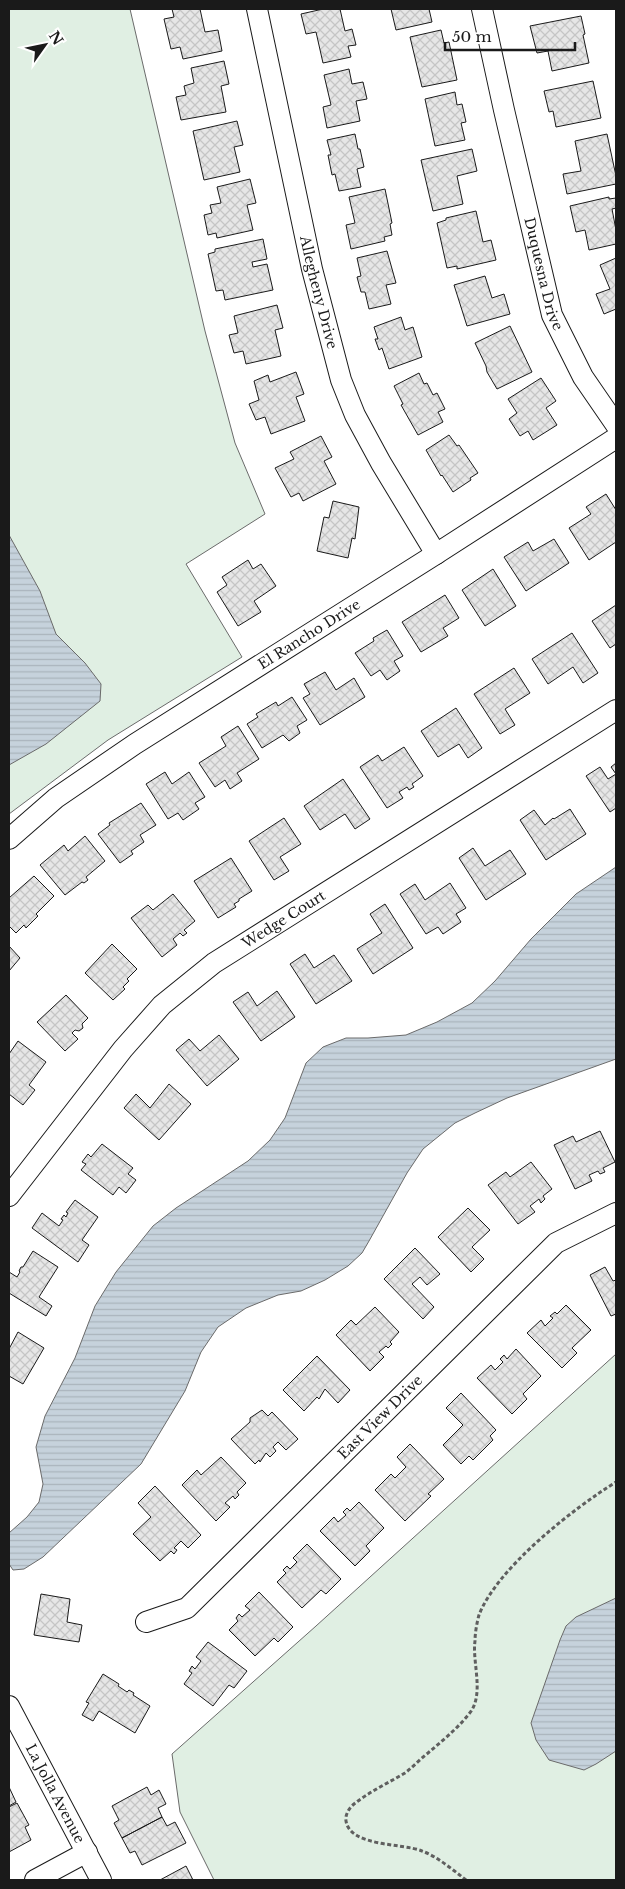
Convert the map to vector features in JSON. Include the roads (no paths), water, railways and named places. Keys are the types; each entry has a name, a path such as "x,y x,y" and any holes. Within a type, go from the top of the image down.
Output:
{"street":[{"name":"Allegheny Drive","path":"257,9 312,269 341,380 355,415 381,464 436,554"},
{"name":"Duquesna Drive","path":"482,9 552,315 582,377 616,425"},
{"name":"El Rancho Drive","path":"9,839 56,798 135,744 616,438"},
{"name":"Wedge Court","path":"9,1196 123,1049 162,1005 199,975 214,963 616,710"},
{"name":"East View Drive","path":"146,1622 187,1608 556,1243 616,1213"},
{"name":"La Jolla Avenue","path":"9,1706 101,1880"},
{"path":"34,1880 87,1852"}]}
